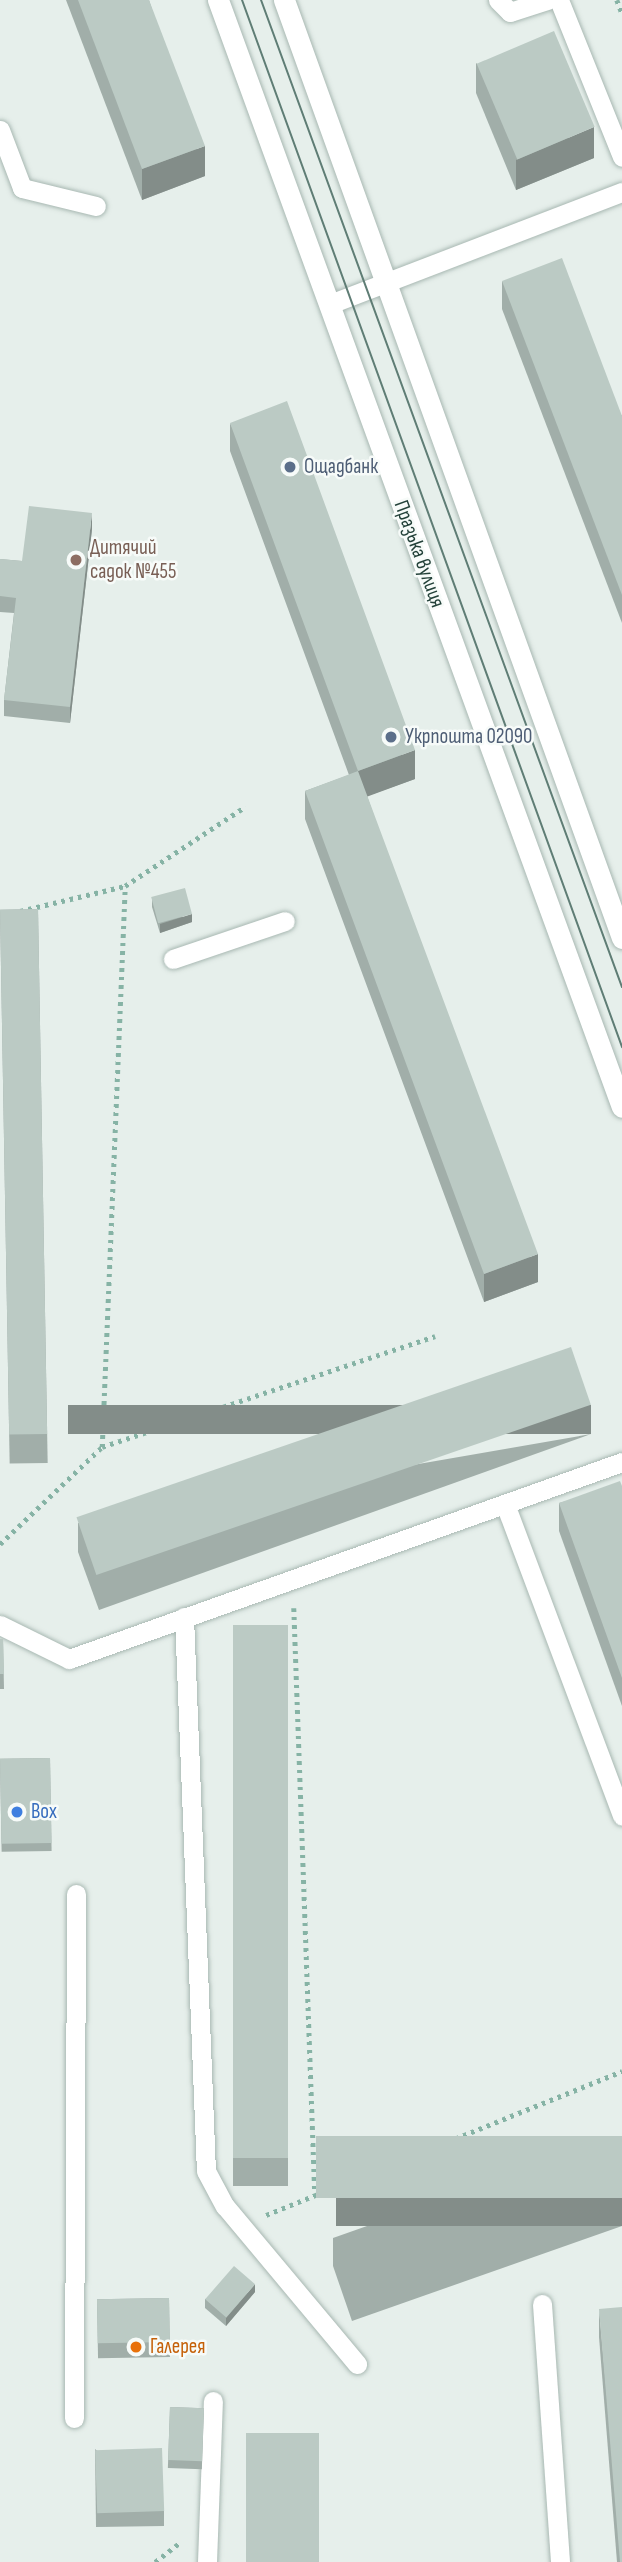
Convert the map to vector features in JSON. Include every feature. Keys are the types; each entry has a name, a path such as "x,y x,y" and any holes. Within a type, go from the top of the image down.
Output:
{"street":[{"name":"Празька вулиця","path":"218,0 622,1107"},
{"path":"284,0 622,939"}],"lane":[{"path":"498,0 510,12 548,0"},
{"path":"559,0 622,157"},
{"path":"0,130 22,188 96,206"},
{"path":"330,304 622,192"},
{"path":"173,959 285,921"},
{"path":"0,1625 69,1658 622,1462"},
{"path":"505,1504 622,1816"},
{"path":"184,1617 204,2151 214,2187 241,2225 358,2364"},
{"path":"74,2418 76,1894"},
{"path":"542,2304 560,2562"},
{"path":"207,2562 213,2401"}],"path":[{"path":"617,0 622,13"},
{"path":"12,912 125,886 244,807"},
{"path":"102,1447 125,886"},
{"path":"0,1544 102,1447 435,1336"},
{"path":"293,1579 315,2195"},
{"path":"241,2225 622,2071"}],"building":[{"path":"78,0 149,0 205,146 142,169"},
{"path":"554,31 595,127 517,160 477,64"},
{"path":"562,258 622,416 622,595 502,281"},
{"path":"287,401 415,750 358,771 230,423"},
{"path":"29,506 92,513 70,707 4,700 16,598 0,596 0,559 22,561"},
{"path":"358,771 538,1254 484,1274 305,791"},
{"path":"185,888 192,914 158,923 151,897"},
{"path":"38,909 47,1434 9,1435 0,910"},
{"path":"571,1347 591,1405 96,1575 76,1517"},
{"path":"620,1481 622,1486 622,1678 559,1503"},
{"path":"233,1625 288,1625 288,2158 233,2158"},
{"path":"0,1639 3,1639 4,1674 0,1674"},
{"path":"50,1758 51,1843 1,1844 0,1759"},
{"path":"316,2136 622,2136 622,2198 316,2198"},
{"path":"234,2266 255,2284 226,2318 205,2299"},
{"path":"169,2298 170,2342 98,2343 97,2299"},
{"path":"622,2307 622,2562 620,2562 599,2309"},
{"path":"170,2407 204,2408 202,2461 168,2460"},
{"path":"246,2433 319,2433 319,2562 246,2562"},
{"path":"162,2448 164,2511 97,2513 95,2450"}],"tram line":[{"path":"242,0 622,1047"},
{"path":"261,0 622,987"}],"place":[{"name":"Ощадбанк","path":"290,467"},
{"name":"Дитячий садок №455","path":"76,560"},
{"name":"Укрпошта 02090","path":"391,737"},
{"name":"Box","path":"17,1812"},
{"name":"Галерея","path":"136,2347"}]}
